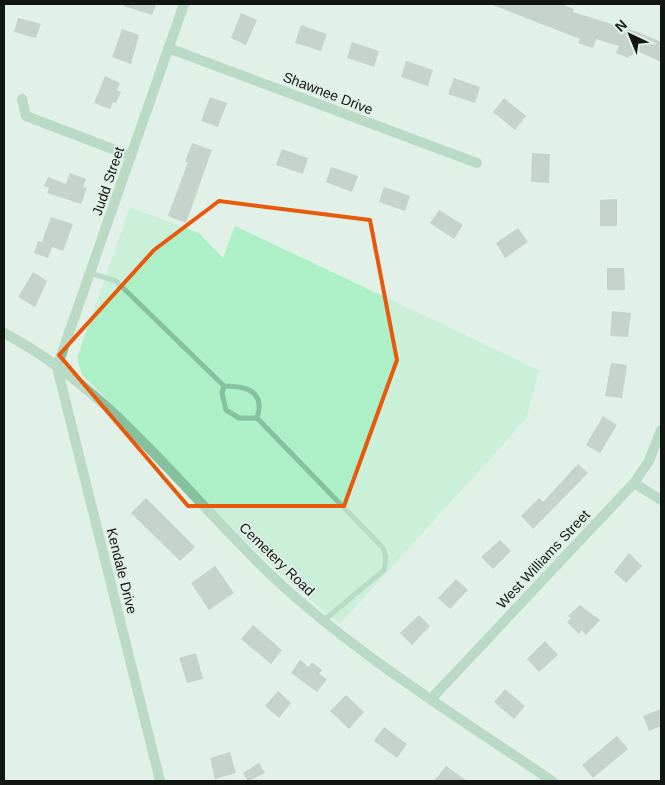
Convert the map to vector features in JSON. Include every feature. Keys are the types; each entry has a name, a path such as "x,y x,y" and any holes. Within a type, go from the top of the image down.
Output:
{"street":[{"name":"Judd Street","path":"58,367 184,4"},
{"name":"Shawnee Drive","path":"168,48 478,164"},
{"path":"22,99 26,116 131,156"},
{"name":"Cemetery Road","path":"4,333 37,350 110,410 272,576 336,632 552,781"},
{"name":"Kendale Drive","path":"58,367 160,781"},
{"name":"West Williams Street","path":"432,698 634,483 649,461 661,430"},
{"path":"634,483 661,500"}],"lane":[{"path":"90,272 116,281 224,386 248,388 255,394 260,409 257,418"},
{"path":"224,386 222,394 226,410 239,418 257,418 383,548 386,558 384,570 323,621"}],"highlighted area":[{"path":"219,201 370,220 397,360 344,506 188,506 59,355 154,250"}],"green space":[{"path":"130,207 199,233 223,258 235,226 539,370 526,419 340,624 239,535 82,375 77,358"}],"building":[{"path":"124,4 156,4 152,15 124,6"},
{"path":"490,4 561,4 574,9 573,12 638,32 661,42 661,62 635,50 632,56 630,55 628,58 616,53 619,46 596,39 593,48 578,43 580,39"},
{"path":"241,13 257,20 246,45 231,38"},
{"path":"18,18 41,24 36,38 14,32"},
{"path":"301,25 327,34 321,51 295,43"},
{"path":"122,29 139,35 131,64 112,57"},
{"path":"352,42 379,51 374,67 347,58"},
{"path":"406,61 433,70 428,86 401,77"},
{"path":"105,76 120,83 117,90 121,92 116,103 113,102 110,109 94,103"},
{"path":"454,78 480,87 475,103 448,94"},
{"path":"210,97 227,103 218,127 201,121"},
{"path":"504,98 526,116 515,130 493,112"},
{"path":"192,143 212,150 186,223 168,216 188,162 185,162"},
{"path":"282,149 308,158 303,174 276,165"},
{"path":"532,153 550,154 549,183 531,182"},
{"path":"331,167 358,176 352,192 326,182"},
{"path":"70,173 86,179 83,187 87,188 81,204 47,193 49,188 44,186 48,177 66,184"},
{"path":"384,187 410,196 405,211 379,202"},
{"path":"617,199 617,226 600,226 600,200"},
{"path":"439,210 463,225 454,239 430,223"},
{"path":"51,217 73,224 63,251 52,247 48,258 34,253 38,241 42,242"},
{"path":"518,228 528,242 505,258 496,243"},
{"path":"607,268 624,268 625,290 607,290"},
{"path":"33,272 47,281 35,307 18,297"},
{"path":"612,311 631,313 628,337 610,336"},
{"path":"611,363 627,365 622,398 605,396"},
{"path":"603,416 617,425 600,453 586,445"},
{"path":"578,464 588,473 533,529 521,516 539,498 543,502"},
{"path":"146,498 195,547 180,561 131,513"},
{"path":"500,540 511,551 493,569 481,557"},
{"path":"629,553 642,566 626,583 614,572"},
{"path":"215,566 234,593 209,610 191,583"},
{"path":"456,579 468,590 450,609 438,598"},
{"path":"580,605 600,620 586,635 582,630 579,634 567,622 571,618 568,616"},
{"path":"419,615 430,626 412,645 400,633"},
{"path":"253,625 282,650 271,664 241,639"},
{"path":"545,641 558,655 539,672 527,659"},
{"path":"196,653 203,679 187,683 179,658"},
{"path":"300,660 309,667 312,662 322,670 319,674 327,679 317,692 291,673"},
{"path":"505,689 525,706 514,719 494,702"},
{"path":"278,691 291,703 279,718 265,706"},
{"path":"346,695 364,712 349,729 330,711"},
{"path":"661,709 661,726 649,731 643,716"},
{"path":"384,727 407,744 397,758 374,741"},
{"path":"617,736 628,749 593,778 582,765"},
{"path":"230,752 236,773 215,779 210,758"},
{"path":"259,763 265,773 248,781 243,773"},
{"path":"446,766 467,781 434,781"}]}
